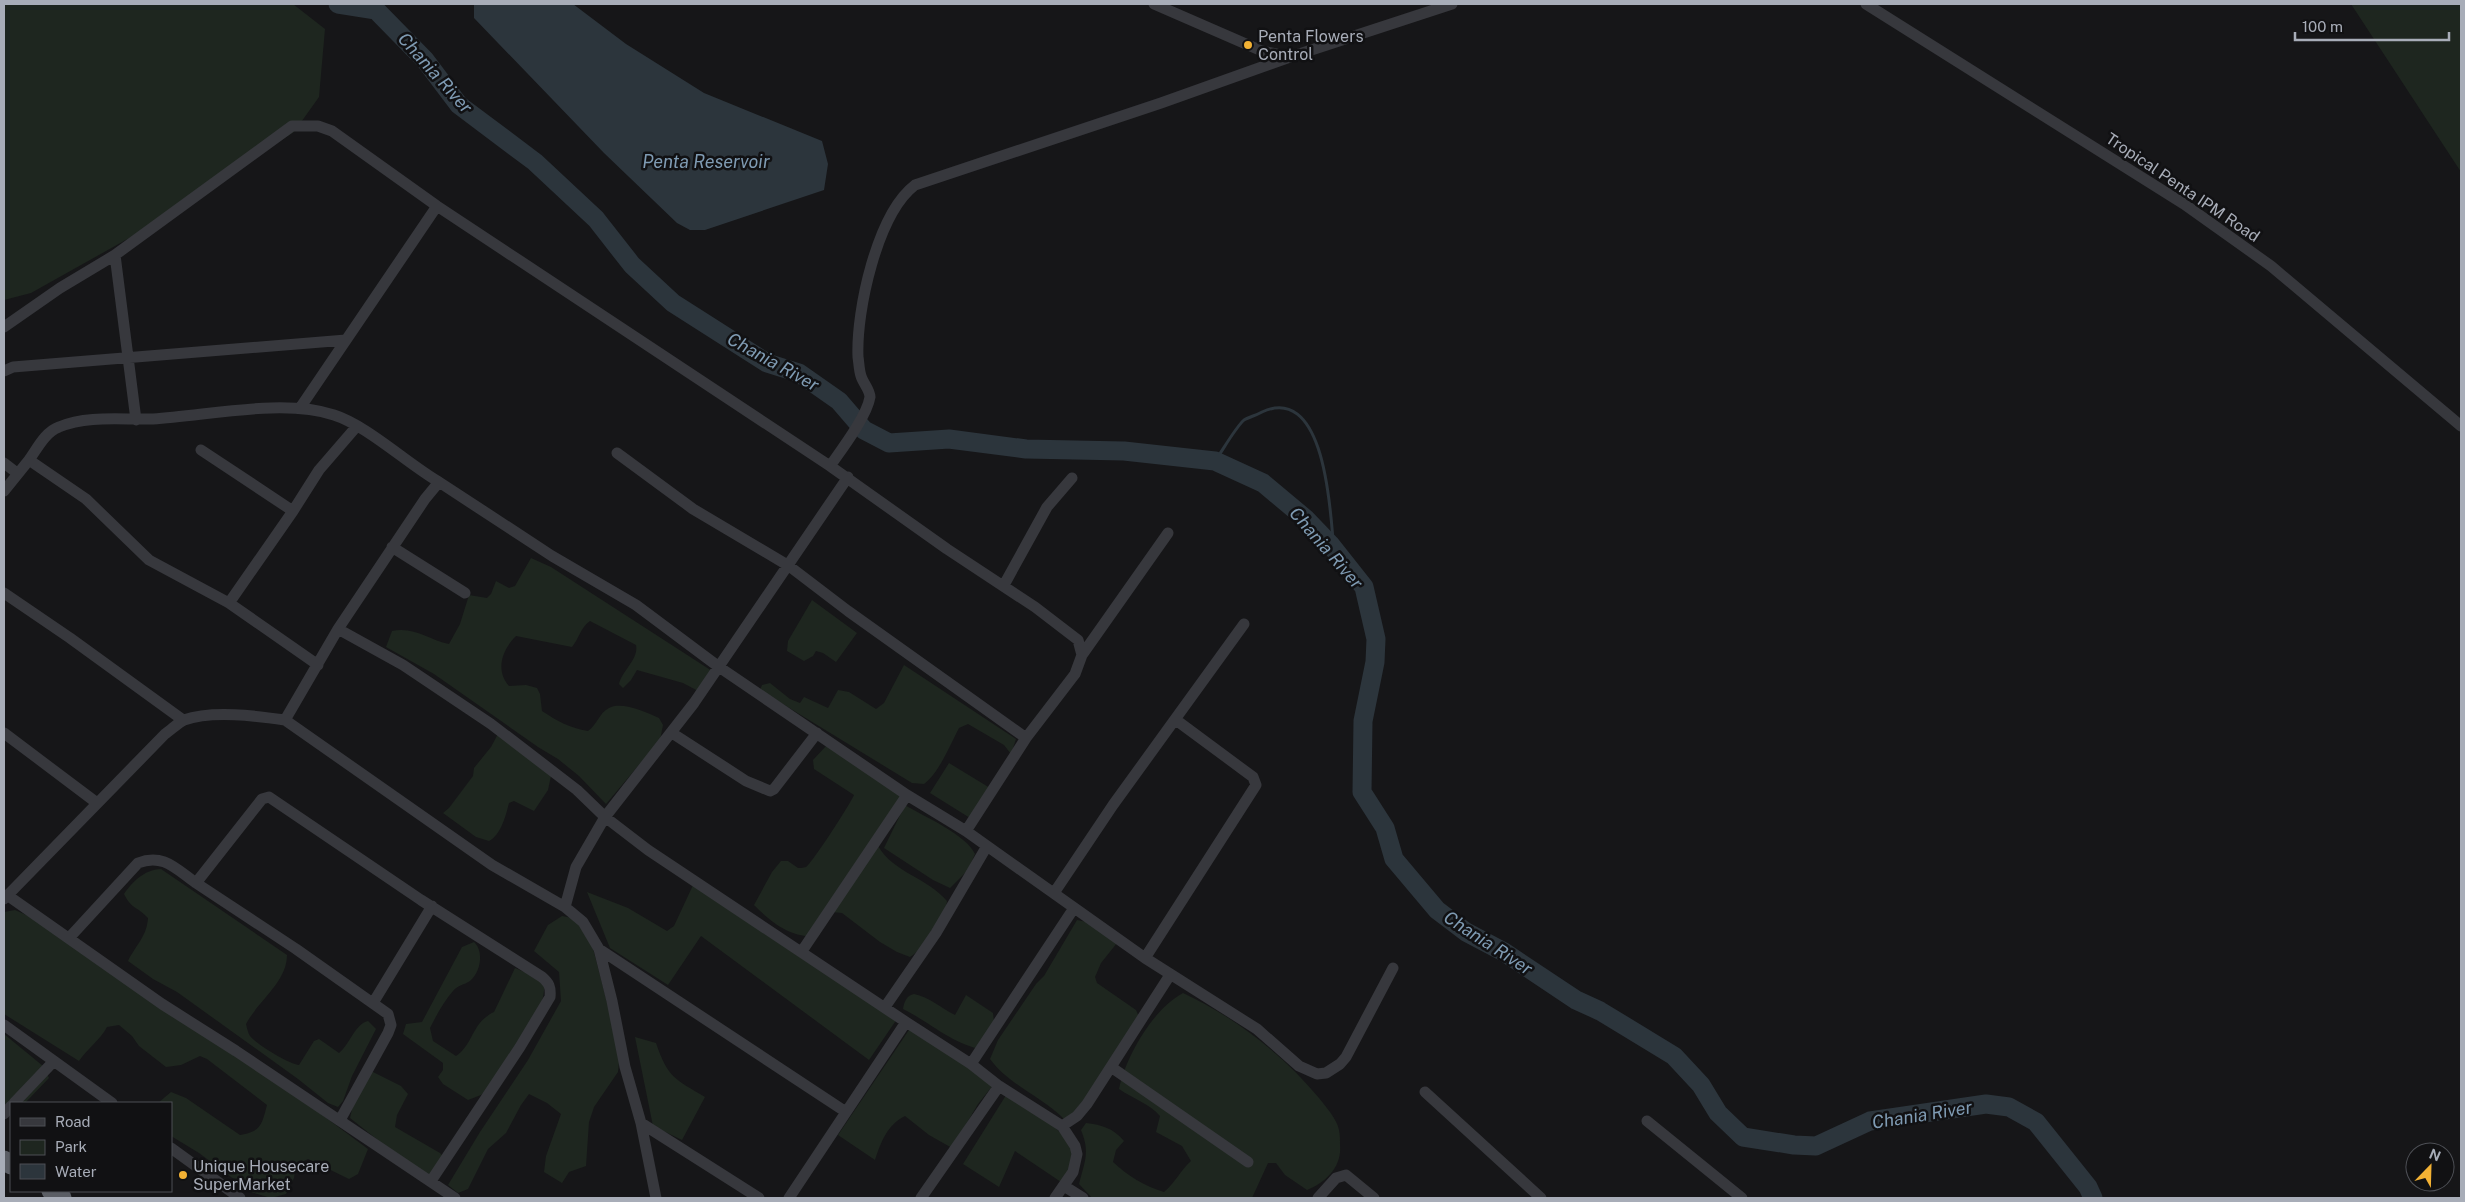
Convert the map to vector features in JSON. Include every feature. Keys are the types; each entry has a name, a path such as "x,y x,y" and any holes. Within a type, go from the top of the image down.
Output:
{"street":[{"path":"1154,4 1256,48 1290,57"},
{"path":"830,466 856,428 869,399 870,393 861,376 858,359 862,299 878,245 892,215 907,191 915,186 1162,104 1290,57 1452,4"},
{"name":"Tropical Penta IPM Road","path":"1866,4 2184,204 2263,260 2374,350 2461,426"},
{"path":"4,327 60,288 115,255 292,126 318,126 332,131 437,206 848,478 947,549 1004,585 1078,640 1082,655"},
{"path":"300,408 437,206"},
{"path":"115,255 136,420"},
{"path":"4,371 13,367 346,340"},
{"path":"4,491 17,472 56,427 87,420 136,420 300,408 322,411 337,416 357,426 552,556 636,605 719,667 907,795 966,831 1145,958 1257,1029 1299,1066 1317,1074 1326,1073 1346,1057 1393,968"},
{"path":"229,603 319,470 357,426"},
{"path":"201,450 293,511"},
{"path":"617,453 692,509 788,566 820,591 1026,738"},
{"path":"29,460 86,500 148,560 229,603 318,664"},
{"path":"4,463 17,472"},
{"path":"565,907 579,860 605,817 672,733 848,478"},
{"path":"1004,585 1047,508 1072,478"},
{"path":"285,720 338,629 425,499 440,482"},
{"path":"966,831 1026,738 1074,674 1082,655 1168,533"},
{"path":"392,547 465,593"},
{"path":"4,593 184,720"},
{"path":"1054,893 1113,805 1244,624"},
{"path":"338,629 403,665 492,724 577,790 605,817 648,850 971,1064 999,1086 1062,1126 1075,1146 1077,1154 1073,1172 1055,1198"},
{"path":"455,1198 340,1120 162,1004 69,938 6,897 165,734 184,720 212,716 261,717 285,720 492,865 565,907 583,922 599,949 625,1067 641,1123 656,1198"},
{"path":"1145,958 1256,785 1252,777 1176,720"},
{"path":"4,733 96,803"},
{"path":"672,733 746,781 770,792 817,734"},
{"path":"802,951 907,795"},
{"path":"196,883 262,799 268,797 549,983 551,989 550,997 520,1047 431,1181"},
{"path":"885,1007 936,933 987,846"},
{"path":"69,938 138,863 154,858 166,862 388,1014 391,1025 371,1068 340,1120"},
{"path":"373,1002 432,906"},
{"path":"971,1064 1074,908"},
{"path":"599,949 846,1112"},
{"path":"1062,1126 1082,1110 1112,1067 1170,975"},
{"path":"789,1198 906,1022"},
{"path":"4,1025 111,1102"},
{"path":"15,1102 54,1061"},
{"path":"1112,1067 1248,1162"},
{"path":"921,1198 999,1086"},
{"path":"1425,1092 1540,1198"},
{"path":"1647,1121 1742,1198"},
{"path":"641,1123 759,1198"},
{"path":"172,1149 240,1198"},
{"path":"1318,1198 1336,1178 1346,1175 1374,1198"},
{"path":"1064,1186 1083,1198"}],"green space":[{"path":"4,4 293,4 325,29 319,97 294,132 131,237 31,293 4,300"},
{"path":"2351,4 2461,4 2461,172"},
{"path":"531,558 551,567 712,671 700,692 683,683 637,670 623,688 619,684 623,674 633,660 636,645 590,621 584,627 572,647 516,636 507,647 501,667 509,686 526,685 537,688 540,694 542,711 558,721 588,731 606,710 614,706 634,708 659,718 663,725 660,740 606,804 579,776 558,759 434,674 386,647 392,631 400,630 414,632 449,644 460,624 469,595 487,598 491,594 496,581 509,588 515,586"},
{"path":"812,600 857,633 836,662 823,653 816,651 813,656 804,661 787,651 788,641"},
{"path":"904,665 1016,739 1011,754 1004,745 968,724 959,728 935,773 924,784 912,783 760,690 762,685 770,683 790,699 800,703 804,697 828,708 838,690 849,692 876,709 884,703"},
{"path":"499,732 551,776 548,790 534,811 514,801 509,803 500,830 489,841 476,837 443,813 449,808 473,776 474,768 491,747"},
{"path":"827,745 901,792 901,804 878,846 893,863 930,886 947,901 943,916 934,932 922,947 910,957 880,942 842,913 832,912 818,937 790,932 768,918 754,905 772,872 781,861 788,861 798,868 806,867 809,864 854,795 814,769 813,760"},
{"path":"949,763 990,788 970,818 930,793"},
{"path":"905,805 954,833 975,854 968,870 950,888 933,880 884,848"},
{"path":"161,869 287,955 286,965 277,983 246,1024 250,1036 259,1044 299,1065 314,1041 319,1039 339,1053 363,1023 368,1021 376,1029 352,1076 343,1101 338,1107 328,1103 298,1079 177,992 153,979 128,961 146,930 148,918 132,905 124,894 144,874"},
{"path":"694,883 897,1019 869,1060 701,936 668,985 610,948 587,892 628,908 667,931 674,926"},
{"path":"15,910 33,918 216,1036 368,1149 358,1174 349,1179 308,1159 296,1165 294,1178 286,1194 271,1198 251,1192 199,1153 172,1137 172,1102 159,1102 171,1092 186,1098 240,1135 252,1132 260,1126 267,1105 207,1059 200,1056 181,1065 166,1067 139,1046 132,1036 119,1025 107,1027 79,1061 4,1014 4,912"},
{"path":"562,916 578,919 589,933 620,1052 618,1072 594,1107 589,1122 586,1166 569,1172 562,1183 544,1172 546,1156 561,1114 547,1103 529,1094 506,1133 488,1149 468,1189 458,1193 448,1185 480,1132 528,1060 561,1001 559,972 534,951 548,925"},
{"path":"1077,920 1087,922 1117,943 1101,963 1095,977 1097,983 1136,1010 1140,1019 1080,1110 1064,1119 1006,1076 990,1059 998,1040 1036,984 1044,976"},
{"path":"474,942 480,956 477,972 470,981 455,989 443,1004 430,1028 433,1041 456,1056 462,1051 481,1022 494,1012 515,968 543,980 544,991 541,1005 526,1035 491,1087 481,1095 468,1100 443,1084 438,1077 443,1070 443,1063 403,1034 406,1024 422,1022 462,947"},
{"path":"1183,993 1221,1013 1257,1038 1305,1082 1331,1113 1339,1130 1340,1153 1331,1173 1320,1183 1307,1190 1285,1175 1276,1163 1268,1163 1252,1198 1092,1198 1079,1184 1085,1163 1086,1151 1081,1130 1086,1123 1107,1128 1116,1133 1124,1141 1116,1150 1113,1162 1124,1172 1157,1190 1164,1192 1191,1161 1182,1146 1156,1132 1160,1116 1156,1112 1146,1104 1119,1089 1128,1062 1142,1035 1161,1010"},
{"path":"914,994 930,1000 955,1015 966,995 993,1013 994,1022 982,1049 972,1047 952,1038 903,1009 906,999"},
{"path":"911,1027 994,1084 978,1104 952,1148 929,1135 905,1116 889,1129 875,1160 838,1135"},
{"path":"4,1034 43,1066 49,1078 26,1102 10,1102 4,1117"},
{"path":"635,1037 656,1043 664,1064 669,1071 679,1081 705,1097 682,1140 653,1126"},
{"path":"371,1071 401,1086 408,1094 397,1115 395,1127 440,1153 447,1161 434,1178 393,1152 350,1118 352,1109"},
{"path":"1008,1092 1044,1116 1074,1147 1071,1166 1064,1184 1015,1151 999,1187 963,1164"}],"water":[{"name":"Penta Reservoir","path":"474,4 573,4 626,44 704,93 822,141 828,164 824,190 705,230 690,230 677,223 604,153 474,18"}],"waterway":[{"name":"Chania River","path":"338,4 376,10 425,60 459,105 535,162 596,219 632,265 673,303 767,363 799,373 839,401 864,430 889,443 949,439 1026,449 1124,451 1215,461 1263,483 1306,519 1330,544 1364,587 1376,639 1375,662 1363,721 1362,792 1385,828 1394,859 1437,910 1466,932 1504,952 1576,1000 1600,1011 1674,1056 1701,1085 1718,1113 1743,1137 1794,1145 1816,1146 1870,1121 1986,1104 2009,1107 2036,1122 2088,1187 2093,1198"},
{"path":"1215,461 1244,420 1262,412 1282,408 1298,415 1310,430 1319,452 1329,500 1333,540"}],"place":[{"name":"Penta Flowers Control","path":"1248,45"},
{"name":"Unique Housecare SuperMarket","path":"183,1175"}]}
